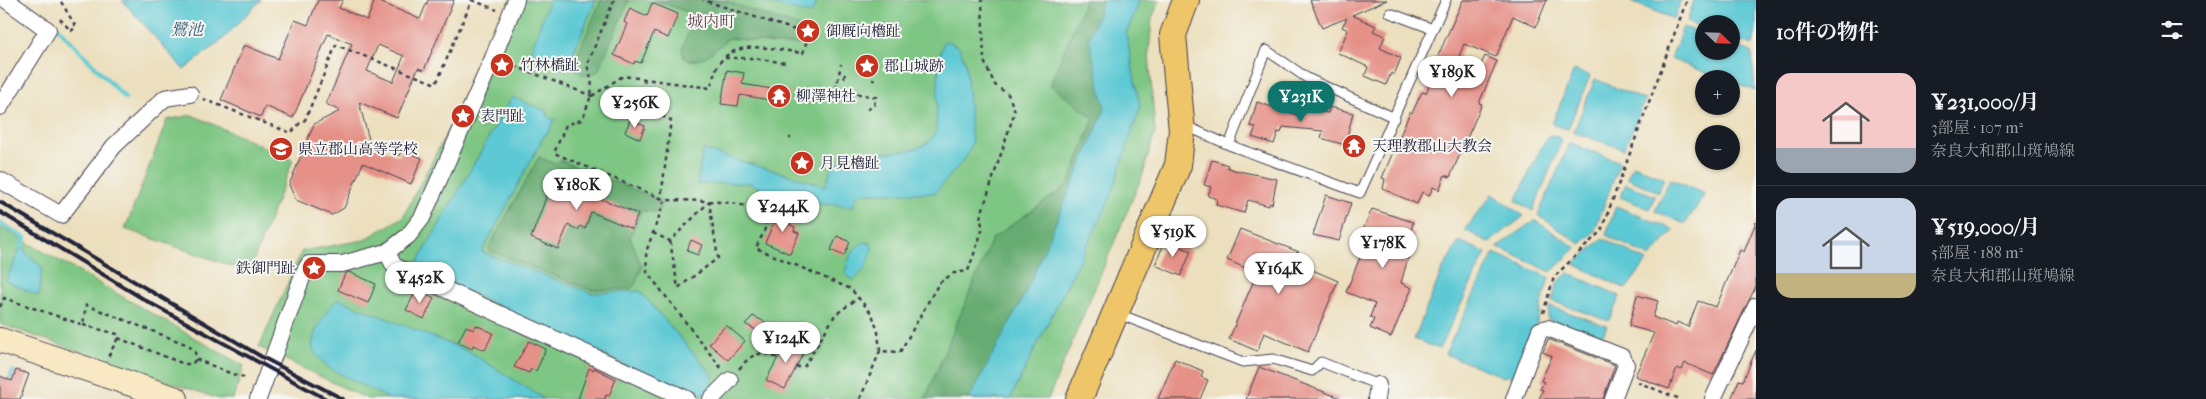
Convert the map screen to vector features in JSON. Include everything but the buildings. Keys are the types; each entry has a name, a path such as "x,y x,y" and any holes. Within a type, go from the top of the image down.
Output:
{"main road":[{"path":"1079,399 1176,173 1181,150 1181,123 1173,35 1186,0"}],"street":[{"path":"0,8 6,0 48,30 0,107"},
{"path":"258,399 304,272 310,264 342,264 387,252 408,236 422,218 493,58 513,8"},
{"path":"0,180 61,215 114,146 165,98 190,94"},
{"path":"387,252 394,266 687,399"},
{"path":"1714,399 1754,314"},
{"path":"1514,399 1540,330 1548,328 1622,357 1626,365 1613,399"},
{"path":"0,340 175,399"},
{"path":"711,399 730,380"}],"lane":[{"path":"1181,123 1230,145 1360,192 1396,118 1446,0"},
{"path":"1390,13 1434,30"},
{"path":"1230,145 1266,50 1307,78 1396,118"},
{"path":"1116,313 1242,362 1273,360 1312,372 1321,362 1377,392"}],"path":[{"path":"55,16 71,30 76,27 60,0"},
{"path":"190,94 291,134 300,123 306,120 336,45 436,84 472,0 513,8"},
{"path":"586,109 592,96 593,83 586,65 614,0"},
{"path":"592,96 623,76 710,88 717,67 724,58 737,50 754,47 803,53 808,37 801,32 703,0"},
{"path":"880,351 900,352 939,283 954,273 968,271 983,228 980,218 1014,111 1008,94 995,86 984,61 982,0"},
{"path":"1540,330 1544,308 1554,278 1601,231 1687,0"},
{"path":"493,58 592,96"},
{"path":"724,58 753,58 786,63"},
{"path":"836,89 841,64"},
{"path":"645,79 634,104 671,120 661,198"},
{"path":"849,92 876,97 874,105 867,110"},
{"path":"584,113 581,120 566,125 554,153 665,200 740,203 762,212 766,218 765,227 756,248 851,289 872,314 880,351 860,399"},
{"path":"665,200 646,252 647,272 730,380 749,357 766,353 778,358"},
{"path":"670,241 709,202"},
{"path":"670,241 678,288 718,258 709,202"},
{"path":"653,233 670,241"},
{"path":"0,307 4,298 83,325 112,331 117,334 118,338 184,364 192,364 196,359"},
{"path":"796,367 804,367 834,315 858,298"},
{"path":"83,325 86,305 188,344 194,352 196,359"},
{"path":"105,362 118,338"},
{"path":"196,359 232,374 255,380"},
{"path":"1622,376 1680,399"}],"green space":[{"path":"510,0 1160,0 1152,18 1149,53 1155,132 1143,174 1048,399 367,399 259,347 302,251 364,240 403,217 481,67"},
{"path":"601,0 629,0 598,71 589,76 577,72 573,65"},
{"path":"655,0 722,0 803,28 804,36 801,44 783,45 729,38 708,55 696,60 690,60 684,58 682,49 694,18 690,13"},
{"path":"1085,0 1118,0 1132,108 1106,206 1009,399 925,399 992,239 1069,184 1094,118 1050,85"},
{"path":"192,115 293,160 249,272 125,229 167,120"},
{"path":"539,157 555,164 559,160 660,200 662,203 658,212 641,211 630,237 642,267 635,285 631,289 591,290 490,251 489,247"},
{"path":"0,227 244,366 233,399 219,399 0,324"}],"water":[{"name":"鷺池","path":"122,0 261,0 223,39 184,70"},
{"path":"549,0 596,0 566,70 529,56"},
{"path":"753,0 818,0 811,14"},
{"path":"1103,0 1140,0 1126,34 1140,107 1110,199 1010,399 969,399 1025,294 1105,109 1089,39"},
{"path":"1632,0 1681,0 1674,19 1631,2"},
{"path":"1694,0 1756,0 1756,30 1753,45 1740,41 1740,15 1695,15 1695,25 1687,22"},
{"path":"1683,27 1695,31 1695,60 1740,60 1740,47 1752,52 1755,91 1740,85 1740,70 1699,70 1671,59"},
{"path":"947,41 959,47 966,65 972,144 966,157 935,193 858,193 853,206 809,203 748,183 697,184 703,150 826,186 833,167 844,159 858,155 903,151 917,148 928,142 936,132 939,57 944,42"},
{"path":"1574,70 1590,76 1568,129 1552,124"},
{"path":"1595,79 1645,100 1624,149 1575,133 1574,131"},
{"path":"512,97 548,112 547,116 555,120 547,135 545,134 482,252 591,293 640,291 714,377 705,393 692,396 415,267"},
{"path":"1553,135 1562,140 1533,211 1516,201 1540,150 1548,136"},
{"path":"1570,143 1620,162 1594,232 1580,244 1538,215"},
{"path":"1633,165 1664,178 1658,192 1627,178"},
{"path":"1670,179 1705,194 1685,224 1655,211"},
{"path":"1626,184 1655,196 1649,209 1620,197"},
{"path":"1492,194 1524,216 1489,243 1465,230"},
{"path":"1616,206 1674,230 1650,257 1606,235"},
{"path":"1535,220 1576,248 1551,272 1497,247"},
{"path":"1603,238 1647,261 1626,289 1574,264"},
{"path":"1459,241 1486,253 1439,349 1414,339 1442,270"},
{"path":"865,242 871,244 871,254 864,269 853,280 846,275 847,266 851,255 857,247"},
{"path":"21,246 42,267 39,296 6,281"},
{"path":"1494,253 1549,277 1533,337 1517,379 1507,375 1504,377 1445,354"},
{"path":"1568,273 1620,296 1609,321 1552,301 1557,283"},
{"path":"338,299 470,352 544,399 389,399 329,368 314,352 312,346 315,332 329,308"},
{"path":"1550,306 1607,326 1602,337 1547,319"}],"waterway":[{"path":"35,11 57,27 125,98"},
{"path":"0,223 25,238 21,246"},
{"path":"8,383 13,371"}],"railway":[{"path":"0,202 262,357 343,399"},
{"path":"0,212 150,303 326,399"}],"place":[{"name":"御厩向櫓趾","path":"808,31"},
{"name":"竹林橋趾","path":"502,65"},
{"name":"郡山城跡","path":"867,66"},
{"name":"柳澤神社","path":"779,96"},
{"name":"表門趾","path":"463,116"},
{"name":"天理教郡山大教会","path":"1354,146"},
{"name":"県立郡山高等学校","path":"281,149"},
{"name":"月見櫓趾","path":"802,163"},
{"name":"鉄御門趾","path":"314,268"}],"district":[{"name":"城内町","path":"711,21"}]}
